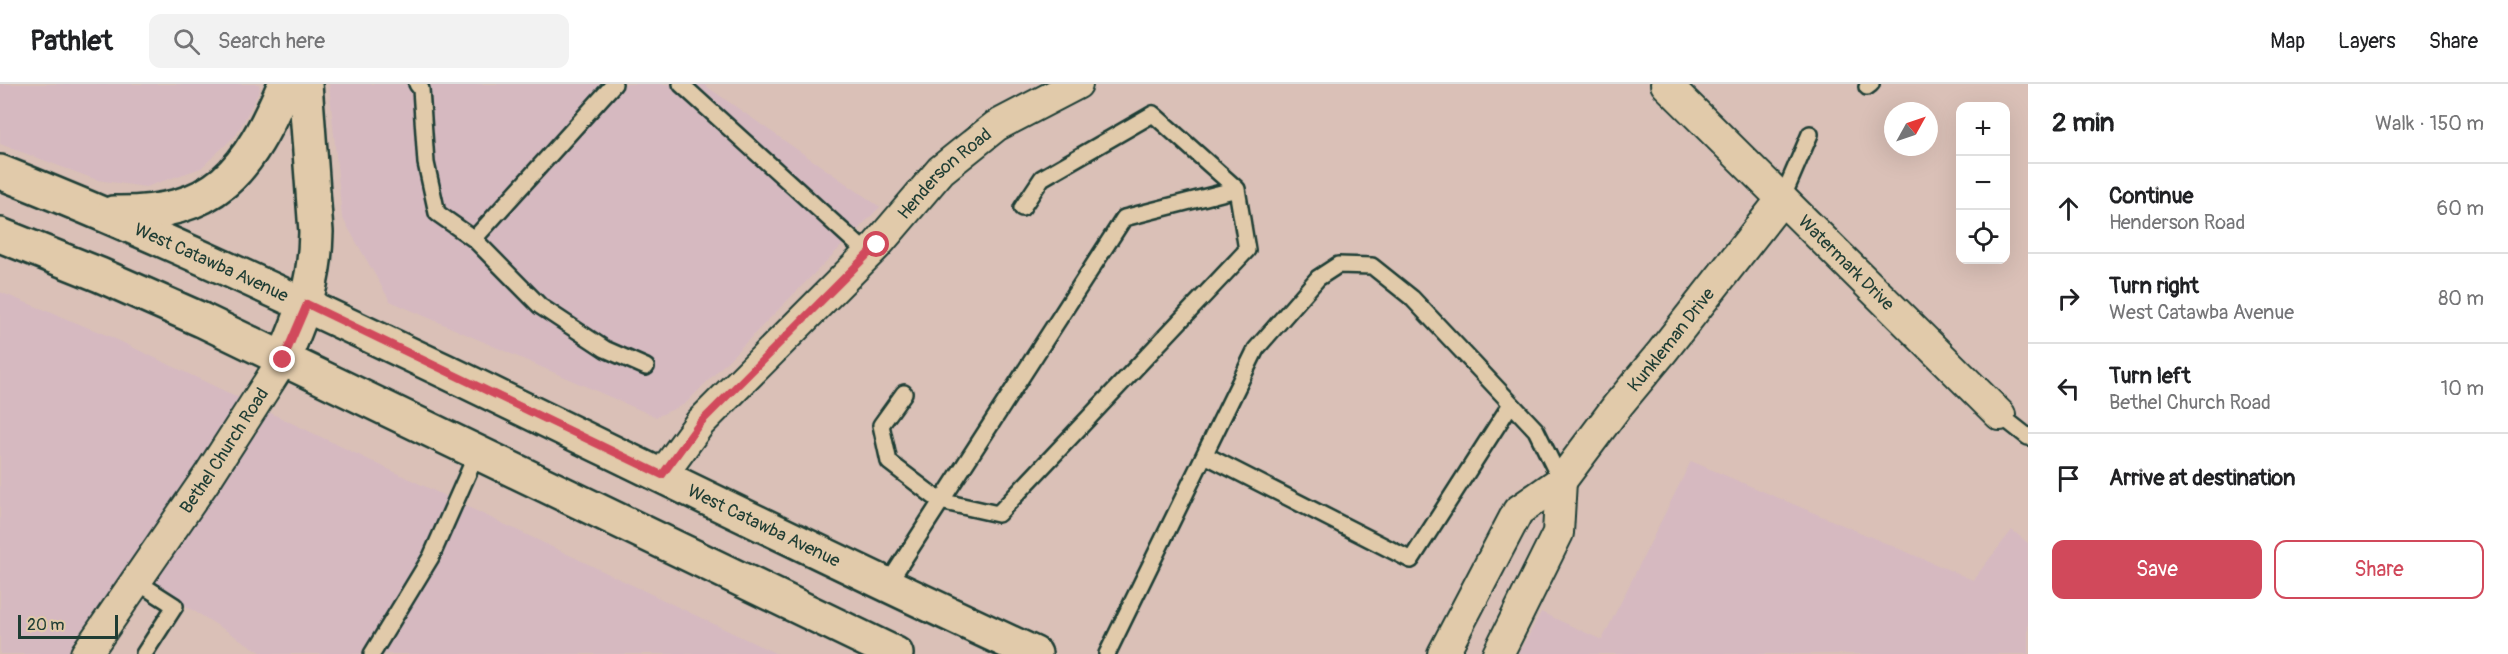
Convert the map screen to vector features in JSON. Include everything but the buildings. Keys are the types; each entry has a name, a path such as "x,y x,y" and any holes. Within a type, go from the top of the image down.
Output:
{"main road":[{"path":"105,213 140,214 169,210 216,189 238,170 255,149 269,123 285,84"},
{"name":"Bethel Church Road","path":"283,360 307,304 314,276 316,232 305,84"},
{"name":"West Catawba Avenue","path":"0,172 105,213 307,304 887,585 1035,654"},
{"path":"0,235 183,312 896,654"}],"street":[{"name":"Henderson Road","path":"662,475 700,423 868,254 941,170 959,153 996,126 1077,84"},
{"name":"Watermark Drive","path":"1666,84 2000,415"},
{"name":"Kunkleman Drive","path":"1443,654 1518,511 1561,481 1618,405 1782,199"},
{"name":"Bethel Church Road","path":"86,654 209,475 283,360"},
{"path":"1498,654 1558,533 1561,481"}],"lane":[{"path":"417,84 420,89 426,163 437,213 474,238 540,306 605,350 646,367"},
{"path":"474,238 614,84"},
{"path":"681,84 868,254"},
{"path":"904,393 881,425 889,462 940,501 998,514 1247,249 1237,189 1153,114 1042,178 1022,208"},
{"path":"1782,199 1810,134"},
{"path":"887,585 1124,218 1237,189"},
{"path":"1107,654 1256,349 1318,278 1338,265 1372,266 1412,298 1536,430 1561,481"},
{"path":"1205,454 1411,560 1511,404"},
{"name":"Watermark Drive","path":"2000,415 2028,437"},
{"path":"372,654 432,558 477,453"},
{"path":"136,581 175,606 151,652"}],"shaded area":[{"path":"0,84 259,84 260,90 237,134 201,168 146,187 97,180 0,144"},
{"path":"329,84 703,84 880,207 685,404 656,417 390,301 342,217"},
{"path":"0,292 109,336 777,654 264,654 126,569 68,654 0,654"},
{"path":"1691,461 1973,580 2012,530 2028,543 2028,654 1519,654 1541,612 1602,640"}],"route":[{"path":"283,360 307,304 662,475 700,423 877,245"}]}
